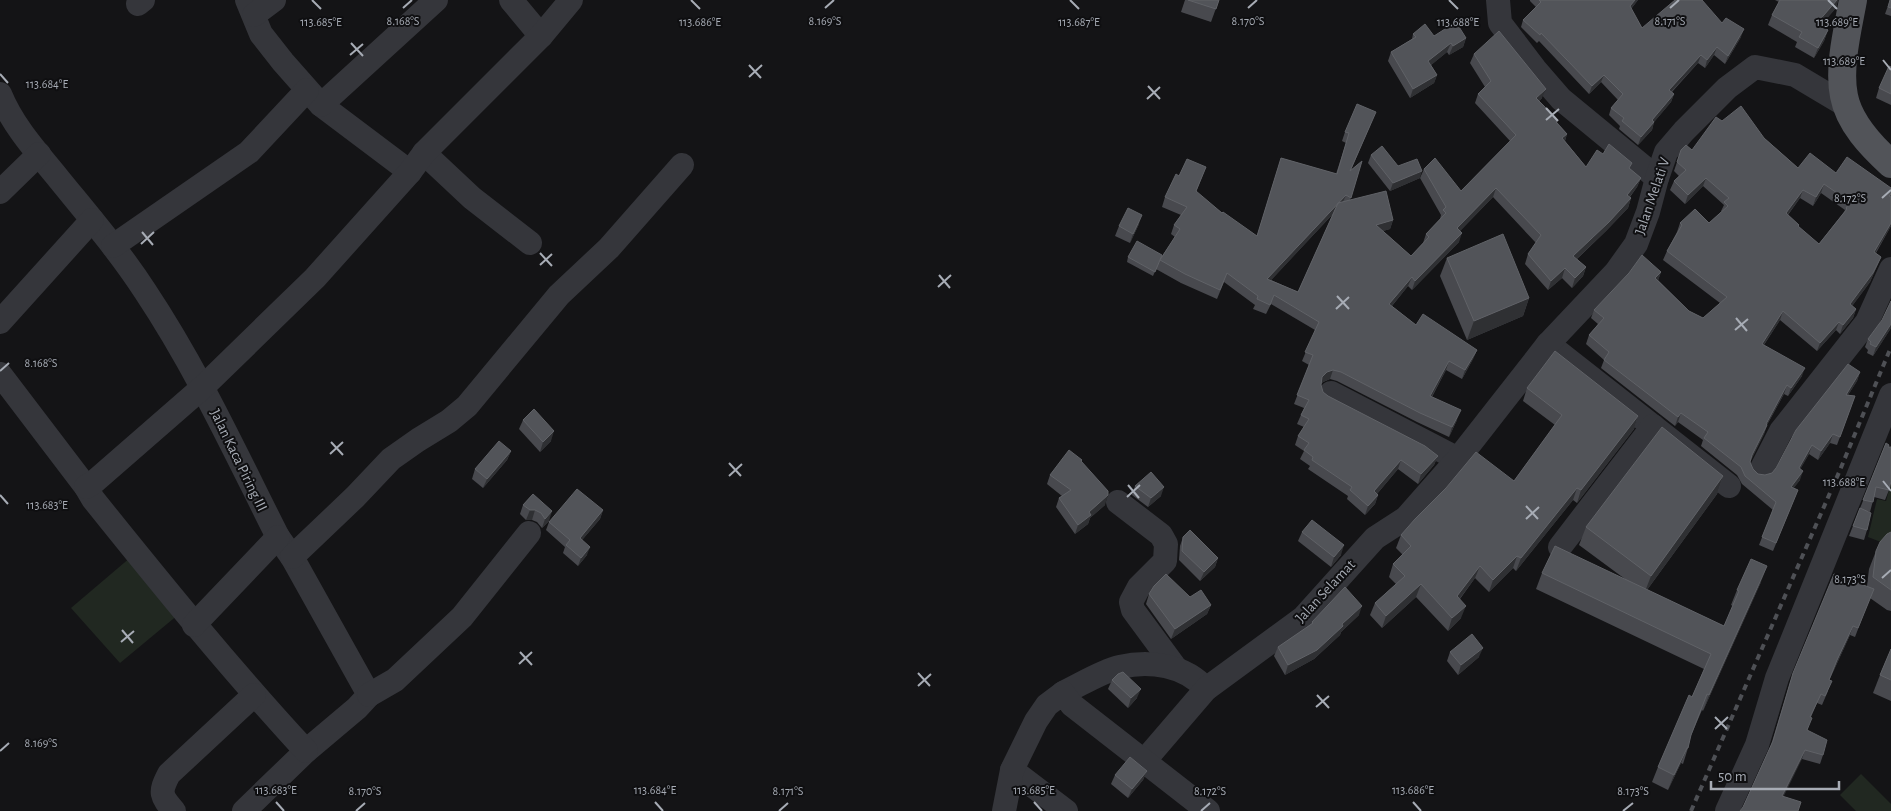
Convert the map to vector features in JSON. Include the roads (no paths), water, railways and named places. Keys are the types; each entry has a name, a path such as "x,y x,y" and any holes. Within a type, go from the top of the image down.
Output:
{"main road":[{"path":"1853,0 1847,34 1843,94 1847,106 1863,136 1891,164"}],"street":[{"path":"274,0 251,7 261,34 314,97 410,172"},
{"path":"113,246 249,152 314,97 436,0"},
{"path":"511,0 540,36"},
{"path":"86,487 203,387 315,278 410,172 424,153 540,36 572,0"},
{"path":"1498,0 1500,23 1561,99 1657,178"},
{"name":"Jalan Melati V","path":"1458,459 1548,344 1616,272 1636,244 1666,152 1727,88 1755,67 1795,75 1847,106"},
{"name":"Jalan Kaca Piring III","path":"0,94 7,111 38,154 113,246 146,291 203,387 278,537 292,557 369,695"},
{"path":"424,153 472,198 530,243"},
{"path":"0,192 38,154"},
{"path":"292,557 355,497 391,459 449,421 468,406 559,295 609,248 682,165"},
{"path":"0,322 92,220"},
{"path":"1761,470 1781,431 1867,322 1891,269"},
{"path":"1548,344 1729,486"},
{"path":"0,374 86,487 93,499 194,625 254,695 306,751"},
{"path":"1331,393 1458,459"},
{"path":"1727,811 1757,745 1777,678 1891,395"},
{"path":"1560,547 1653,426"},
{"name":"Jalan Selamat","path":"1145,760 1206,690 1303,618 1375,538 1406,518 1458,459"},
{"path":"1118,502 1161,535 1166,544 1166,561 1139,587 1131,602 1133,610 1176,667 1200,682 1206,690"},
{"path":"244,811 306,751 357,708 369,695 395,680 462,617 529,533"},
{"path":"194,625 278,537"},
{"path":"1004,811 1012,770 1036,721 1047,705 1064,693 1101,674 1120,667 1141,664 1176,667"},
{"path":"1064,693 1072,705 1208,811"},
{"path":"174,811 162,797 162,788 169,774 254,695"},
{"path":"1012,770 1066,811"}],"railway":[{"path":"1691,811 1840,470 1891,347"}]}
